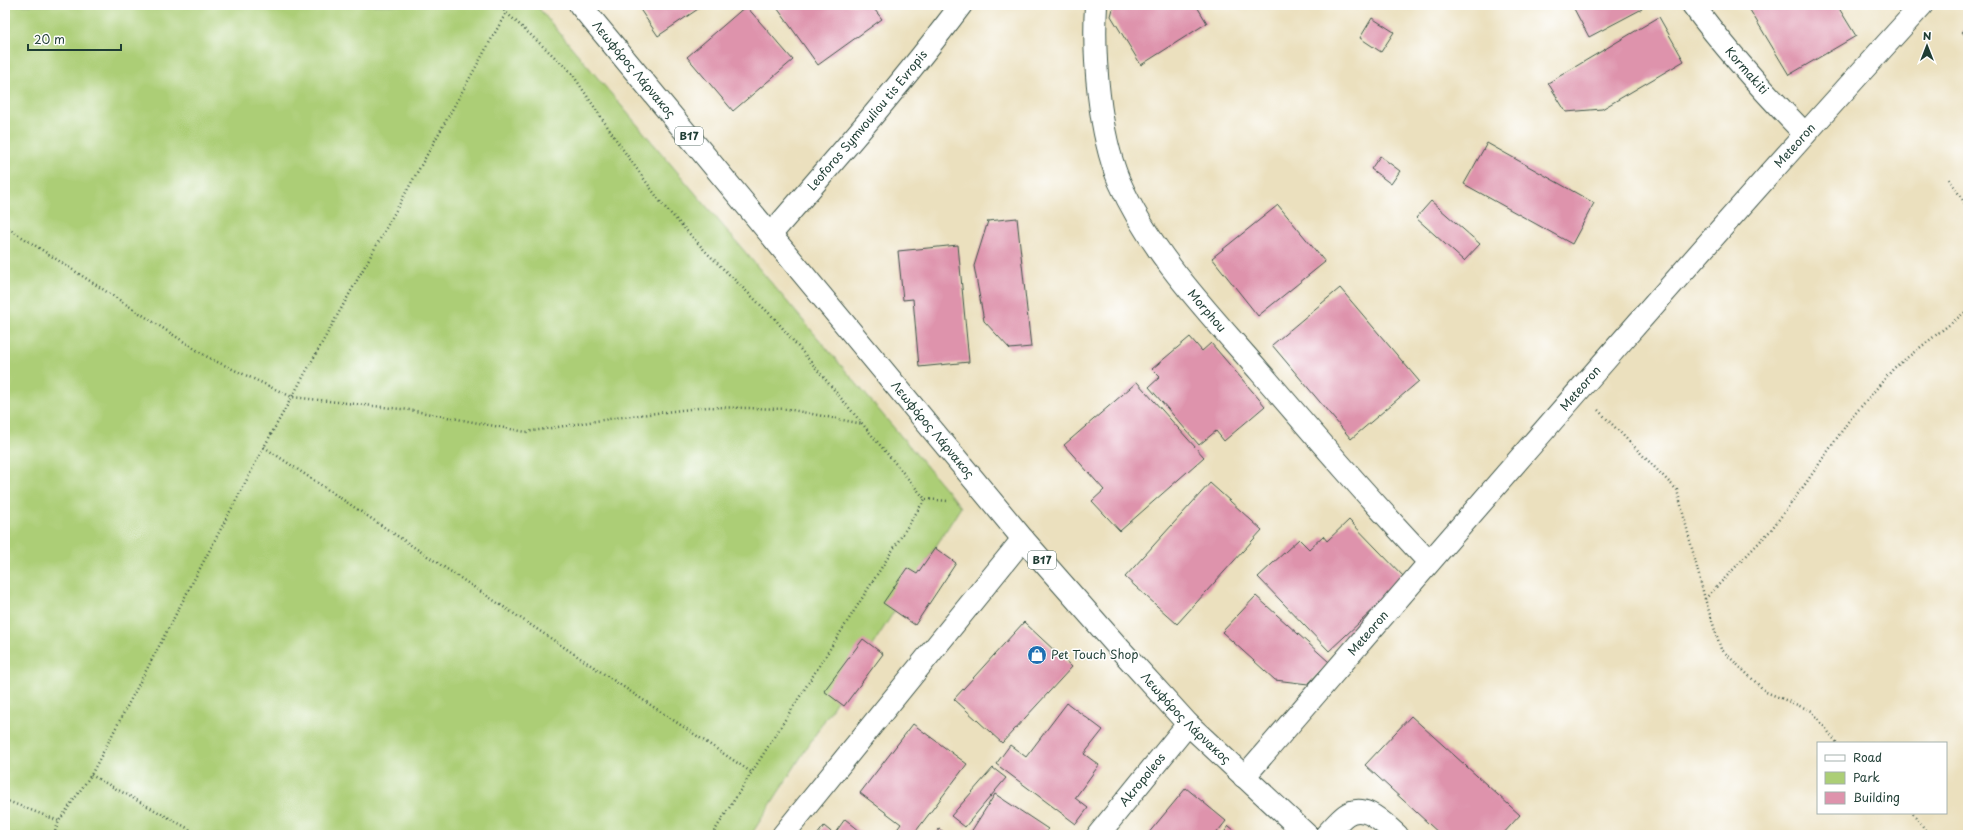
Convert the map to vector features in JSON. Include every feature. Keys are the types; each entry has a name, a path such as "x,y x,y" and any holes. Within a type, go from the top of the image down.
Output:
{"street":[{"name":"Λεωφόρος Λάρνακος","path":"580,5 1023,538 1118,647 1188,724 1307,835"},
{"name":"Leoforos Symvouliou tis Evropis","path":"771,234 895,89 961,5"},
{"name":"Morphou","path":"1096,5 1095,31 1098,88 1108,146 1119,180 1136,215 1178,275 1230,337 1384,515 1429,562"},
{"name":"Kormakiti","path":"1693,5 1714,34 1757,85 1805,134"},
{"name":"Meteoron","path":"1244,777 1429,562 1805,134 1922,5"},
{"path":"784,835 1023,538"},
{"name":"Akropoleos","path":"1098,835 1188,724"},
{"path":"1326,835 1346,815 1359,810 1373,815 1397,835"}],"path":[{"path":"498,5 571,72 618,144 662,204 708,254 775,319 925,499 948,501"},
{"path":"54,835 59,821 91,775 264,447 506,13"},
{"path":"1949,179 1968,208"},
{"path":"5,226 209,358 292,397 410,410 526,432 615,418 708,407 787,408 863,424"},
{"path":"1705,599 1771,530 1806,483 1848,422 1894,368 1968,310"},
{"path":"1580,391 1678,490 1705,599 1721,649 1766,692 1812,710 1836,742"},
{"path":"264,447 751,772"},
{"path":"712,835 925,499"},
{"path":"91,775 200,835"},
{"path":"5,800 59,821"},
{"path":"1914,814 1929,835"}],"green space":[{"path":"5,5 536,5 961,507 751,835 5,835"}],"building":[{"path":"637,5 704,5 658,36"},
{"path":"775,5 871,5 882,19 818,65"},
{"path":"1114,5 1196,5 1207,23 1141,65 1111,16"},
{"path":"1572,5 1640,5 1642,9 1589,37"},
{"path":"1747,5 1837,5 1856,36 1789,75"},
{"path":"746,6 793,60 733,111 687,57"},
{"path":"1659,17 1684,61 1602,109 1566,112 1548,83"},
{"path":"1372,18 1394,32 1381,52 1360,38"},
{"path":"1968,26 1968,39 1962,32"},
{"path":"1487,143 1594,203 1572,244 1464,184"},
{"path":"1380,156 1400,171 1391,184 1371,169"},
{"path":"1431,201 1480,244 1464,261 1416,218"},
{"path":"1278,205 1325,262 1258,316 1212,258"},
{"path":"1017,218 1031,347 1010,349 984,321 974,266 988,221"},
{"path":"958,245 969,362 919,367 913,299 903,300 898,251"},
{"path":"1340,288 1419,381 1351,439 1272,345"},
{"path":"1190,337 1202,351 1211,343 1265,406 1224,441 1216,431 1199,445 1149,387 1160,377 1152,369"},
{"path":"1137,382 1204,457 1120,531 1092,501 1104,490 1064,445"},
{"path":"1210,483 1262,530 1177,624 1125,577"},
{"path":"1349,520 1406,579 1329,651 1258,577 1299,539 1309,549 1323,536 1327,541"},
{"path":"935,548 956,563 915,625 883,603 907,568 917,574"},
{"path":"1256,596 1329,662 1308,684 1275,680 1222,632"},
{"path":"1024,622 1072,667 1002,743 954,699"},
{"path":"863,639 883,654 844,706 824,691"},
{"path":"1067,703 1103,730 1084,754 1099,765 1075,798 1088,808 1076,824 996,764 1010,745 1026,757"},
{"path":"1411,716 1520,815 1502,835 1441,835 1365,765"},
{"path":"913,724 967,764 913,835 893,835 901,824 860,793"},
{"path":"993,768 1006,778 965,827 951,816"},
{"path":"1186,788 1226,821 1215,835 1147,835"},
{"path":"995,794 1048,829 1044,835 969,835"},
{"path":"845,819 865,835 837,835 835,833"},
{"path":"824,826 835,835 817,835"},
{"path":"1229,826 1240,835 1222,835"},
{"path":"939,829 949,835 935,835"}],"place":[{"name":"Pet Touch Shop","path":"1037,655"}]}
